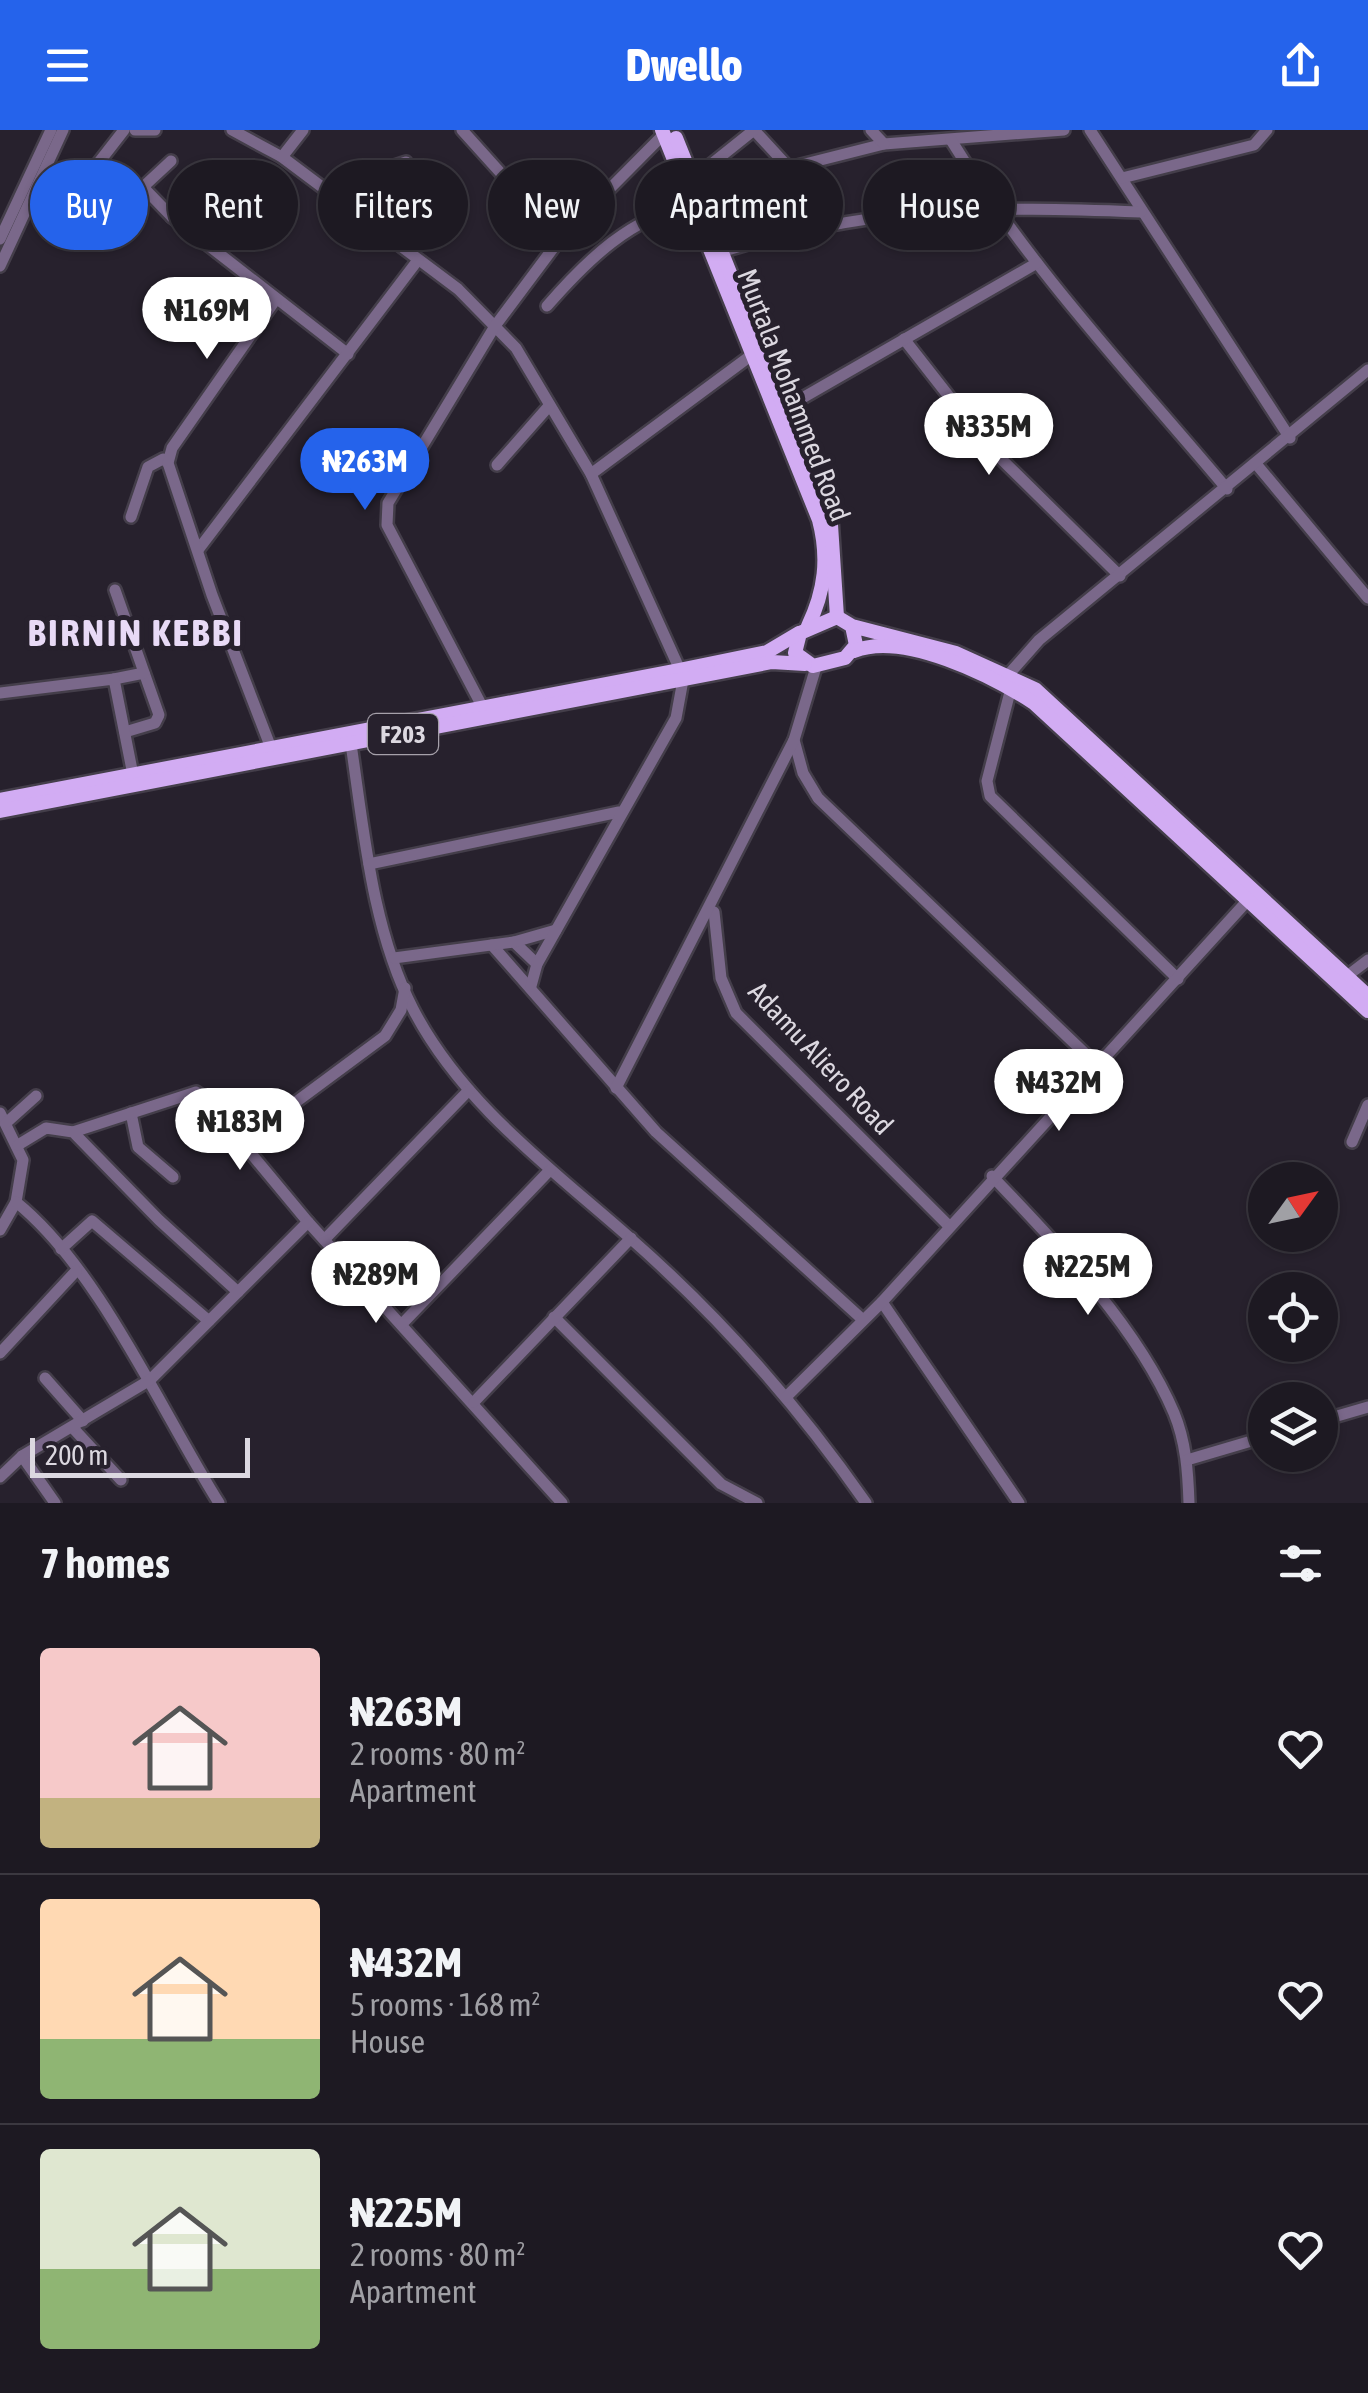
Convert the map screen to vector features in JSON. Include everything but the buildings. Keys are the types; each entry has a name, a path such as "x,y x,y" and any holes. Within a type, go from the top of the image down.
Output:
{"main road":[{"name":"Murtala Mohammed Road","path":"666,132 682,160"},
{"name":"Murtala Mohammed Road","path":"676,151 679,160"},
{"name":"Murtala Mohammed Road","path":"710,250 823,536 824,580 804,629"},
{"name":"Murtala Mohammed Road","path":"724,251 836,541 837,617"},
{"path":"1368,996 1059,708 1010,681 927,643 852,626 837,617 804,629 795,653 811,665 879,645 918,652 1010,681 1070,732 1368,1012"},
{"path":"852,626 857,640 854,651"},
{"name":"F203","path":"0,811 681,676 767,652 804,629"},
{"name":"F203","path":"0,800 484,708 772,662 811,665"}],"street":[{"path":"0,239 52,130"},
{"path":"0,266 64,130"},
{"path":"101,160 124,130"},
{"path":"135,130 155,130"},
{"path":"232,130 282,157 318,184"},
{"path":"282,157 303,130"},
{"path":"462,130 489,160"},
{"path":"716,160 754,130 780,160"},
{"path":"872,130 884,144"},
{"path":"822,160 884,144 1064,130"},
{"path":"1090,130 1290,438"},
{"path":"1122,178 1254,145 1267,130"},
{"path":"615,184 666,132"},
{"path":"951,140 963,160"},
{"path":"168,165 143,187 168,213"},
{"path":"1015,207 1141,212"},
{"path":"547,306 606,245 635,225"},
{"path":"1015,236 1227,489"},
{"path":"214,250 348,354"},
{"path":"405,250 458,289 516,348 591,474 681,676 676,718 619,812 536,964 531,986"},
{"path":"484,708 386,514 388,503 495,326 552,250"},
{"path":"724,251 728,250"},
{"path":"198,550 418,260"},
{"path":"785,408 1036,263"},
{"path":"271,748 168,463 172,448 276,299"},
{"path":"904,340 987,445 1120,576"},
{"path":"591,474 752,354"},
{"path":"1178,979 990,796 987,782 1010,681 1039,640 1290,438 1368,370"},
{"path":"497,465 550,406"},
{"path":"131,517 148,467 162,460 168,463"},
{"path":"1257,465 1368,598"},
{"path":"115,590 158,719 125,732"},
{"path":"616,1088 794,740 811,665"},
{"path":"0,693 144,673"},
{"path":"114,679 134,775"},
{"path":"794,740 804,773 818,798 1096,1064"},
{"path":"351,744 368,864 394,958 414,1010 469,1090 550,1170 631,1238 742,1343 866,1503"},
{"path":"368,864 619,812"},
{"name":"Adamu Aliero Road","path":"716,898 712,920 715,943 724,990 736,1013 949,1226"},
{"path":"786,1397 882,1302 992,1176 1249,899"},
{"path":"394,958 514,942 556,930"},
{"path":"514,942 536,964"},
{"path":"492,945 696,1173 862,1319"},
{"path":"1347,976 1368,960"},
{"path":"242,1142 385,1036 400,1010 405,988"},
{"path":"325,1240 469,1090"},
{"path":"18,1144 46,1128 73,1132 196,1092 562,1503"},
{"path":"0,1230 16,1202 23,1160 3,1118 36,1096"},
{"path":"1352,1142 1368,1104"},
{"path":"131,1113 138,1147 172,1177"},
{"path":"73,1132 158,1220 238,1292"},
{"path":"402,1324 550,1170"},
{"path":"992,1176 1058,1245 1146,1362 1175,1416 1187,1460 1189,1503"},
{"path":"16,1202 41,1222 76,1270 150,1380 220,1503"},
{"path":"61,1249 92,1221 209,1321"},
{"path":"0,1477 22,1456 150,1380 308,1222"},
{"path":"474,1402 631,1238"},
{"path":"0,1353 76,1270"},
{"path":"882,1302 1019,1503"},
{"path":"554,1317 721,1484 757,1503"},
{"path":"46,1378 121,1480"},
{"path":"1338,1416 1368,1407"},
{"path":"1187,1460 1248,1442"},
{"path":"22,1456 55,1503"}],"district":[{"name":"BIRNIN KEBBI","path":"136,633"}]}
